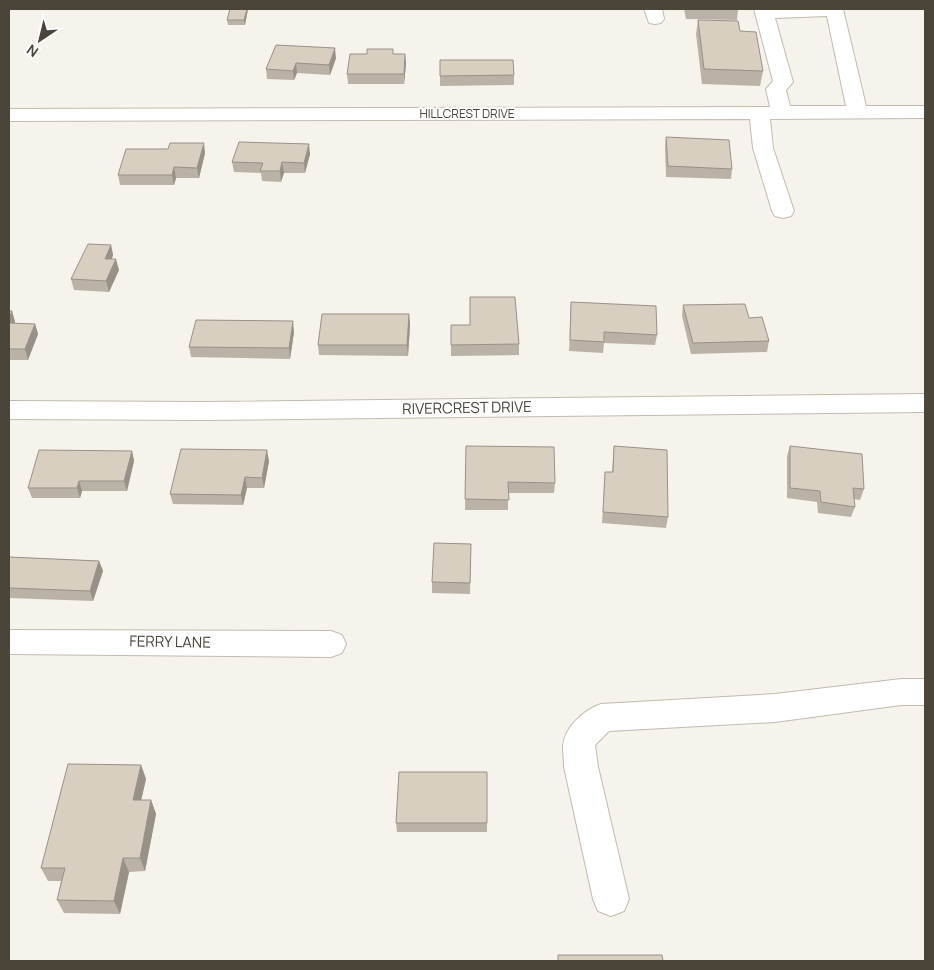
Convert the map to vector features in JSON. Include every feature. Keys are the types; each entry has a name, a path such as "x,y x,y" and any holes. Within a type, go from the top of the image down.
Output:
{"street":[{"path":"781,113 776,89 783,82 763,11 834,9 858,113"},
{"name":"HILLCREST DRIVE","path":"9,115 925,112"},
{"path":"760,114 763,148 783,211"},
{"name":"RIVERCREST DRIVE","path":"9,410 202,411 925,403"},
{"name":"FERRY LANE","path":"9,642 331,644"},
{"path":"611,899 581,768 579,746 584,735 602,718 775,708 901,692 925,692"}],"building":[{"path":"230,9 247,9 244,20 227,20"},
{"path":"698,20 738,21 740,31 756,32 763,71 704,69"},
{"path":"276,45 335,48 329,65 296,63 293,71 266,69"},
{"path":"367,49 393,49 393,54 405,54 404,74 347,74 350,54 367,54"},
{"path":"440,60 513,60 514,75 440,76"},
{"path":"666,137 729,140 732,169 668,166"},
{"path":"239,142 309,144 304,163 282,162 280,171 260,171 263,163 232,162"},
{"path":"170,143 204,143 197,168 174,167 172,175 118,175 126,149 168,149"},
{"path":"88,244 111,245 105,259 116,259 106,281 71,279"},
{"path":"470,297 515,297 519,344 451,345 451,325 470,325"},
{"path":"571,302 656,306 657,335 604,332 604,342 570,340"},
{"path":"745,304 749,318 762,317 769,341 693,343 683,305"},
{"path":"322,314 409,314 407,345 318,345"},
{"path":"196,320 293,321 289,348 189,347"},
{"path":"9,323 35,324 25,349 9,349"},
{"path":"466,446 554,447 555,483 508,482 509,500 465,499"},
{"path":"614,446 667,450 668,517 603,512 605,472 613,472"},
{"path":"790,446 862,454 864,489 853,488 855,507 821,502 820,491 790,488"},
{"path":"181,449 267,450 262,478 245,477 241,495 170,494"},
{"path":"39,450 132,451 124,481 79,481 77,488 28,488"},
{"path":"434,543 471,544 470,583 432,582"},
{"path":"9,557 99,561 90,591 9,588"},
{"path":"68,764 141,765 133,800 151,800 140,858 123,858 114,901 57,900 65,868 41,868"},
{"path":"399,772 487,772 487,823 396,823"},
{"path":"558,955 662,955 663,961 558,961"}]}
